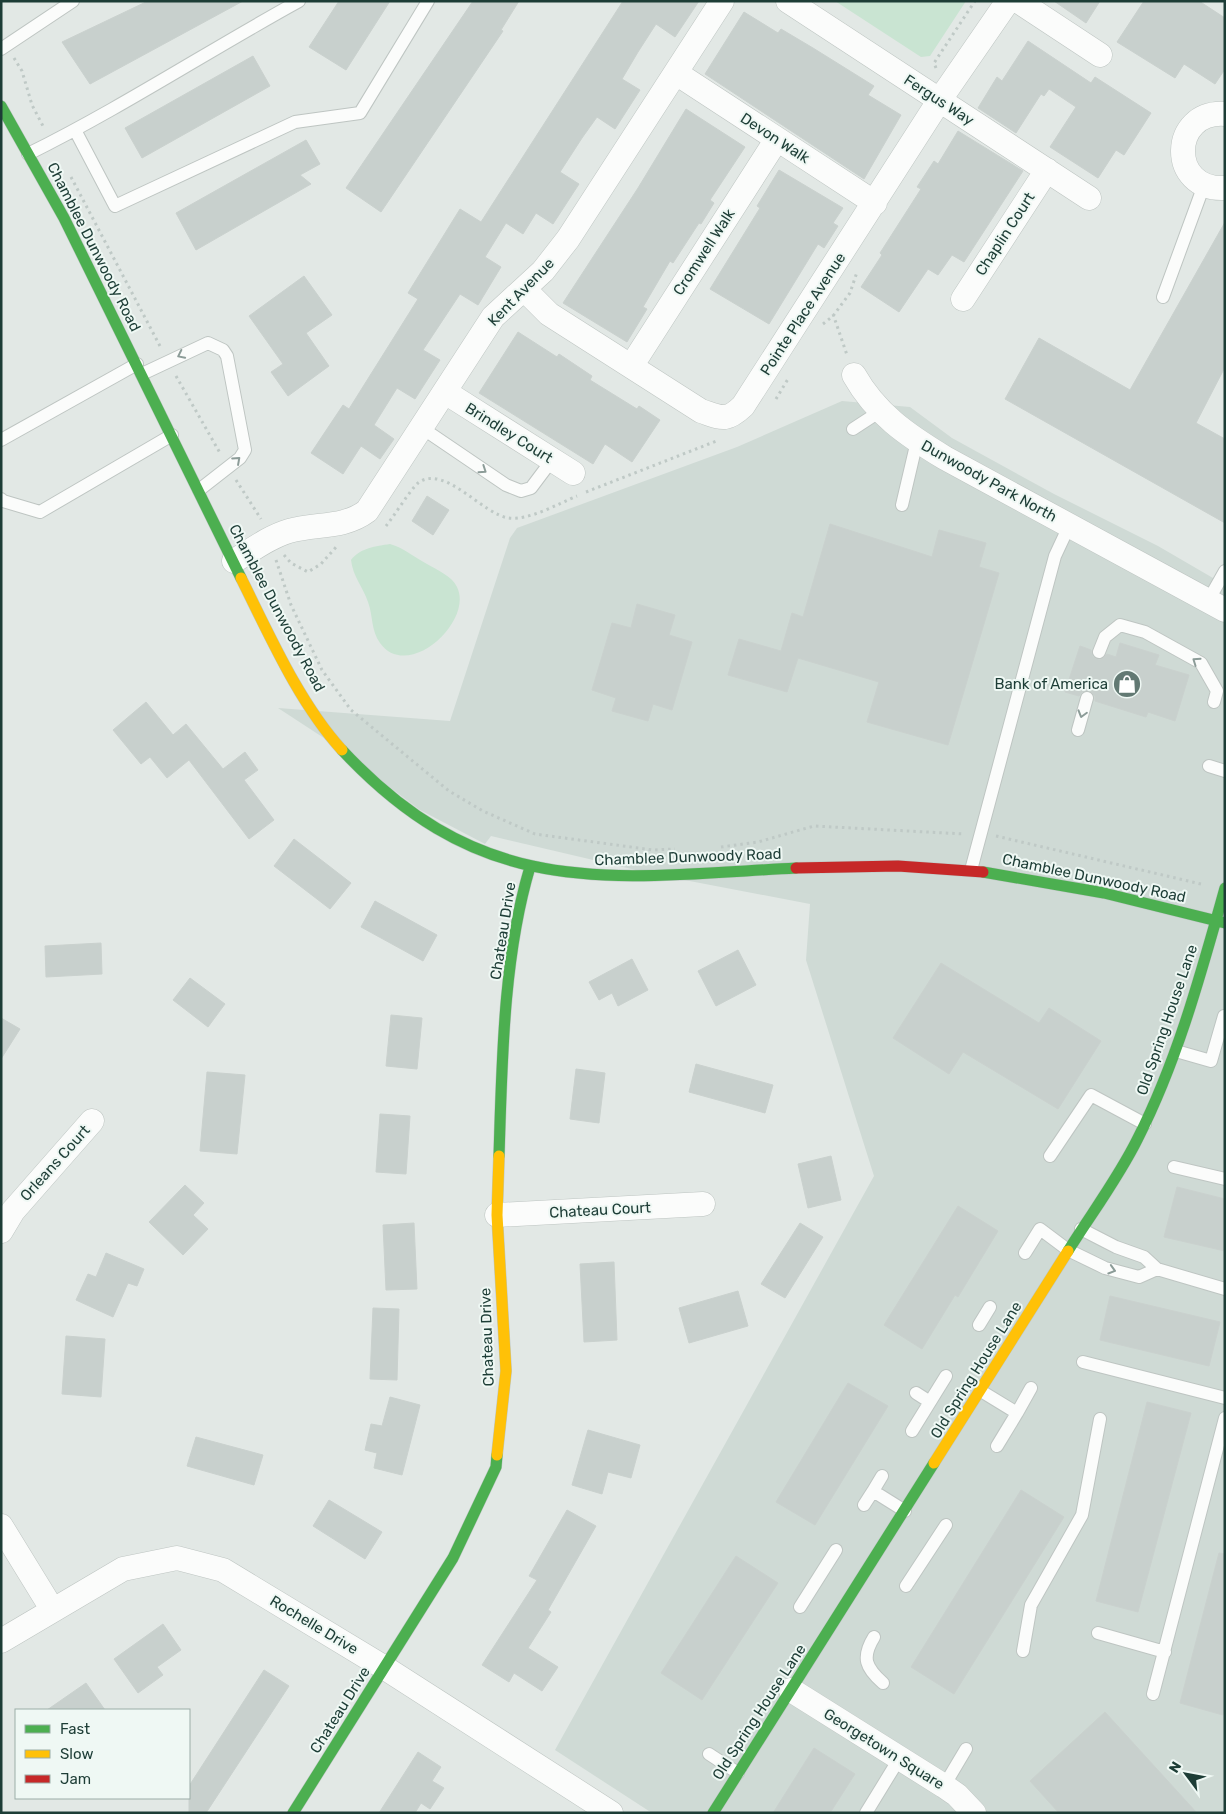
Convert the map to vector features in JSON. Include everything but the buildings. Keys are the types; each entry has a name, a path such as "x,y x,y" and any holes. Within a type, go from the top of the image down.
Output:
{"street":[{"name":"Kent Avenue","path":"234,561 269,539 298,529 338,524 356,519 367,511 493,317 542,271 568,239 722,1"},
{"name":"Fergus Way","path":"788,1 1090,198"},
{"name":"Pointe Place Avenue","path":"524,289 549,314 632,365 701,412 723,419 732,416 742,406 876,203 939,101 1008,1"},
{"path":"1018,1 1100,55"},
{"name":"Devon Walk","path":"676,73 876,203"},
{"name":"Chamblee Dunwoody Road","path":"1,106 64,218 291,673 321,722 356,765 390,796 442,830 477,849 530,867 557,872 630,877 877,866 971,870 1018,876 1220,921"},
{"path":"1214,186 1194,178 1186,168 1182,157 1183,144 1187,133 1194,123 1205,116 1225,114"},
{"name":"Cromwell Walk","path":"632,365 777,139"},
{"name":"Chaplin Court","path":"963,299 1047,170"},
{"name":"Dunwoody Park North","path":"854,375 864,394 903,433 1069,526 1216,605"},
{"name":"Brindley Court","path":"446,392 573,473"},
{"name":"Chateau Drive","path":"293,1813 453,1558 496,1467 506,1371 497,1216 502,1043 519,904 530,867"},
{"name":"Old Spring House Lane","path":"713,1813 981,1391 1146,1124 1176,1051 1220,921 1225,888"},
{"name":"Orleans Court","path":"1,1231 13,1211 92,1121"},
{"name":"Chateau Court","path":"497,1216 703,1204"},
{"path":"1,1526 52,1609"},
{"name":"Rochelle Drive","path":"1,1641 52,1609 123,1569 177,1558 223,1570 385,1668 611,1813"},
{"name":"Georgetown Square","path":"791,1690 944,1786 957,1795 974,1813"}],"lane":[{"path":"3,47 73,1"},
{"path":"28,154 75,130 299,1"},
{"path":"75,130 115,206 295,122 360,112 428,1"},
{"path":"1163,297 1214,186"},
{"path":"1,440 140,369 168,362 208,344 222,350 227,356 246,445 244,454 199,490"},
{"path":"853,429 880,412"},
{"path":"422,428 506,485 521,491 531,488 552,460"},
{"path":"1,498 3,501 40,512 172,435"},
{"path":"902,505 918,441"},
{"path":"971,870 1055,556 1069,526"},
{"path":"1216,605 1225,572"},
{"path":"1099,652 1105,637 1120,624 1145,632 1201,662 1217,691 1214,702"},
{"path":"1078,730 1087,698"},
{"path":"1209,766 1225,771"},
{"path":"1176,1051 1211,1061 1224,1016"},
{"path":"1050,1156 1091,1095 1146,1124"},
{"path":"1174,1167 1225,1179"},
{"path":"1025,1253 1040,1229 1068,1250 1106,1268 1139,1277 1157,1270"},
{"path":"1081,1230 1116,1247 1144,1257 1157,1270 1225,1289"},
{"path":"979,1325 990,1307"},
{"path":"1083,1362 1225,1398"},
{"path":"912,1430 946,1376"},
{"path":"997,1446 1031,1388"},
{"path":"981,1391 1017,1413"},
{"path":"916,1393 930,1402"},
{"path":"1152,1694 1165,1652 1225,1418"},
{"path":"1023,1651 1031,1604 1082,1515 1100,1419"},
{"path":"864,1505 882,1476"},
{"path":"873,1491 905,1510"},
{"path":"906,1586 946,1525"},
{"path":"800,1607 836,1550"},
{"path":"1098,1633 1165,1652"},
{"path":"874,1637 866,1656 870,1671 883,1683"},
{"path":"944,1786 966,1749"},
{"path":"709,1754 738,1773"},
{"path":"866,1813 900,1759"}],"path":[{"path":"934,63 975,1"},
{"path":"3,47 22,71 32,104 51,142"},
{"path":"70,175 168,362 228,467 264,524 291,605 322,670 351,710 449,792 482,811 535,834 653,850 683,849"},
{"path":"821,287 836,322 854,375"},
{"path":"713,848 758,842 814,826 1001,836 1202,884"}],"shaded area":[{"path":"842,401 910,407 952,438 1054,494 1158,546 1225,585 1225,1813 652,1813 555,1750 874,1176 806,960 810,904 653,874 491,836 485,844 420,810 327,740 278,708 450,721 510,538 517,528 737,447"}],"green space":[{"path":"835,1 966,1 930,56 921,57"},
{"path":"390,544 404,550 448,576 457,587 460,601 456,616 447,630 435,642 421,651 406,655 392,653 377,638 368,602 354,572 351,560 364,550"}],"traffic: fast":[{"path":"1,106 64,218 241,578"},
{"path":"342,750 395,799 446,834 498,857 552,870 607,875 666,875 796,868"},
{"path":"499,1156 503,1047 509,973 521,901 530,867"},
{"path":"983,872 1104,893 1225,923"},
{"path":"1068,1251 1122,1167 1138,1138 1165,1078 1188,1015 1225,888"},
{"path":"293,1813 453,1558 496,1467 497,1455"},
{"path":"713,1813 934,1463"}],"traffic: slow":[{"path":"241,578 274,645 299,690 326,731 342,750"},
{"path":"497,1455 506,1371 497,1215 499,1156"},
{"path":"934,1463 1068,1251"}],"traffic: jam":[{"path":"796,868 898,866 983,872"}],"place":[{"name":"Bank of America","path":"1127,684"}]}
